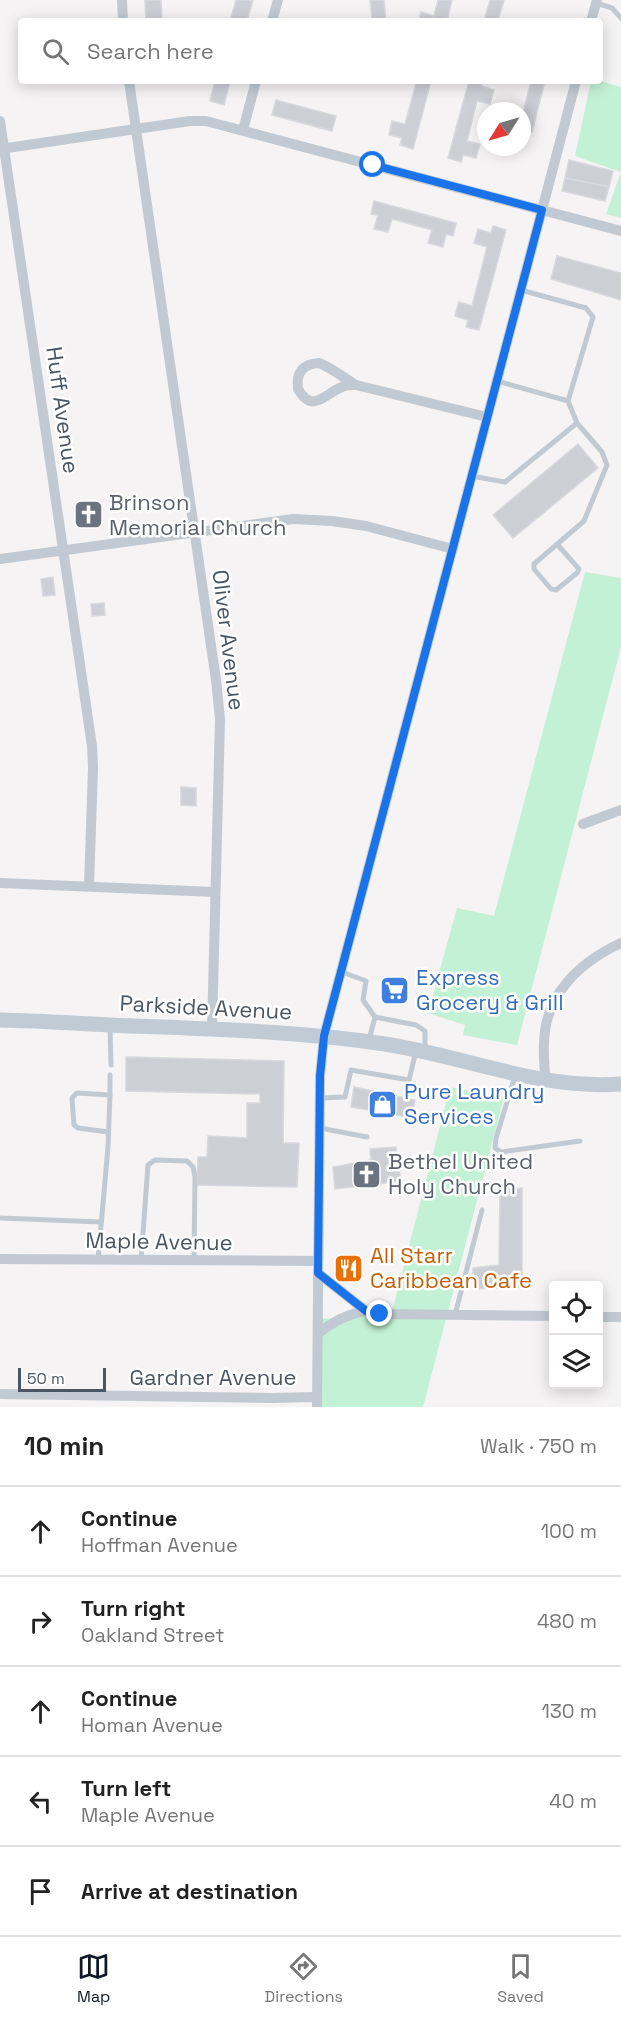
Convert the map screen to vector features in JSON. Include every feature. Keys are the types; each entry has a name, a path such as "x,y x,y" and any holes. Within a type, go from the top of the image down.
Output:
{"main road":[{"name":"Parkside Avenue","path":"0,1020 324,1036 420,1050 545,1080 582,1085 621,1084"}],"street":[{"path":"123,0 123,18"},
{"path":"273,18 278,0"},
{"path":"592,18 596,1"},
{"name":"Oliver Avenue","path":"129,84 220,719 212,1029"},
{"path":"243,130 255,84"},
{"path":"317,1402 320,1076 324,1036 575,84"},
{"name":"Huff Avenue","path":"0,120 92,746 89,886"},
{"path":"3,149 190,121 206,121 621,231"},
{"path":"356,385 342,387 322,400 315,401 307,399 300,393 297,380 303,368 319,363 356,385 487,417"},
{"path":"0,559 293,519 366,526 453,549"},
{"path":"583,824 621,810"},
{"path":"0,883 215,892"},
{"path":"545,1080 544,1035 556,997 564,984 585,963 621,943"},
{"name":"Maple Avenue","path":"0,1259 318,1261"},
{"path":"318,1273 366,1311"},
{"path":"318,1334 351,1313 366,1311 380,1314 549,1316"},
{"path":"603,1317 621,1317"},
{"name":"Gardner Avenue","path":"0,1394 272,1398 317,1402"}],"lane":[{"path":"596,1 612,8 621,18"},
{"path":"521,290 586,308 593,317 568,401 577,423 602,452 607,465 584,521 557,544 534,564 534,569 551,589 556,590 579,569 557,544"},
{"path":"496,381 568,401"},
{"path":"471,476 505,482 577,423"},
{"path":"320,1098 345,1097 351,1070 409,1080 425,1031 416,1025 375,1017 363,1000 366,981 340,971"},
{"path":"368,1041 375,1017"},
{"path":"110,1025 111,1065"},
{"path":"98,1260 110,1074"},
{"path":"515,1074 495,1148 501,1152 580,1141"},
{"path":"108,1132 78,1128 74,1125 72,1098 77,1093 110,1095"},
{"path":"320,1128 367,1137"},
{"path":"141,1260 148,1165 155,1160 187,1161 193,1167 196,1190 194,1261"},
{"path":"456,1315 482,1210"},
{"path":"0,1218 101,1222"}],"green space":[{"path":"603,82 621,87 621,172 575,156 590,84 603,84"},
{"path":"621,172 621,218 606,214"},
{"path":"585,572 621,578 621,647 517,1045 463,1035 465,1025 428,1013 457,908 494,916"},
{"path":"450,1087 504,1097 423,1407 315,1407 317,1319 391,1316"}],"building":[{"path":"145,0 161,0 162,18 146,18"},
{"path":"236,0 253,0 248,18 231,18"},
{"path":"370,0 384,0 386,18 372,18"},
{"path":"438,0 452,0 448,18 420,18 421,12 434,16"},
{"path":"490,0 504,0 499,18 485,18"},
{"path":"214,84 229,84 224,105 210,101"},
{"path":"416,84 430,84 413,149 400,145 402,138 389,135 392,121 405,124"},
{"path":"468,84 482,84 481,86 494,90 491,102 477,101 467,141 477,143 477,154 476,158 463,155 461,162 448,158"},
{"path":"530,84 544,84 532,132 531,102 526,102"},
{"path":"276,100 336,116 332,131 272,115"},
{"path":"569,160 613,171 609,187 565,178"},
{"path":"565,178 609,187 605,201 562,191"},
{"path":"374,201 456,223 453,236 446,234 443,247 428,243 432,230 392,219 388,232 374,229 378,215 371,214"},
{"path":"493,226 506,230 479,330 466,327 468,320 455,316 459,302 472,306 487,247 474,243 478,229 491,233"},
{"path":"557,256 621,273 621,300 551,279"},
{"path":"578,444 598,468 513,538 493,515"},
{"path":"53,577 55,595 43,596 41,579"},
{"path":"104,603 105,615 92,616 91,604"},
{"path":"181,787 196,788 196,806 181,805"},
{"path":"126,1057 284,1061 283,1143 299,1143 297,1187 197,1185 198,1157 207,1157 208,1136 247,1138 247,1103 260,1103 260,1094 126,1091"},
{"name":"Pure Laundry Services","path":"354,1087 415,1100 412,1118 351,1107"},
{"name":"Bethel United Holy Church","path":"396,1147 401,1181 335,1189 333,1167 371,1160 370,1149"},
{"path":"522,1188 522,1287 473,1289 473,1268 499,1265 500,1190"}],"place":[{"name":"Brinson Memorial Church","path":"88,515"},
{"name":"Express Grocery & Grill","path":"395,990"},
{"name":"Pure Laundry Services","path":"383,1104"},
{"name":"Bethel United Holy Church","path":"367,1174"},
{"name":"All Starr Caribbean Cafe","path":"349,1268"}],"route":[{"path":"373,165 542,210 324,1036 320,1076 318,1273 366,1311 380,1314"}]}
